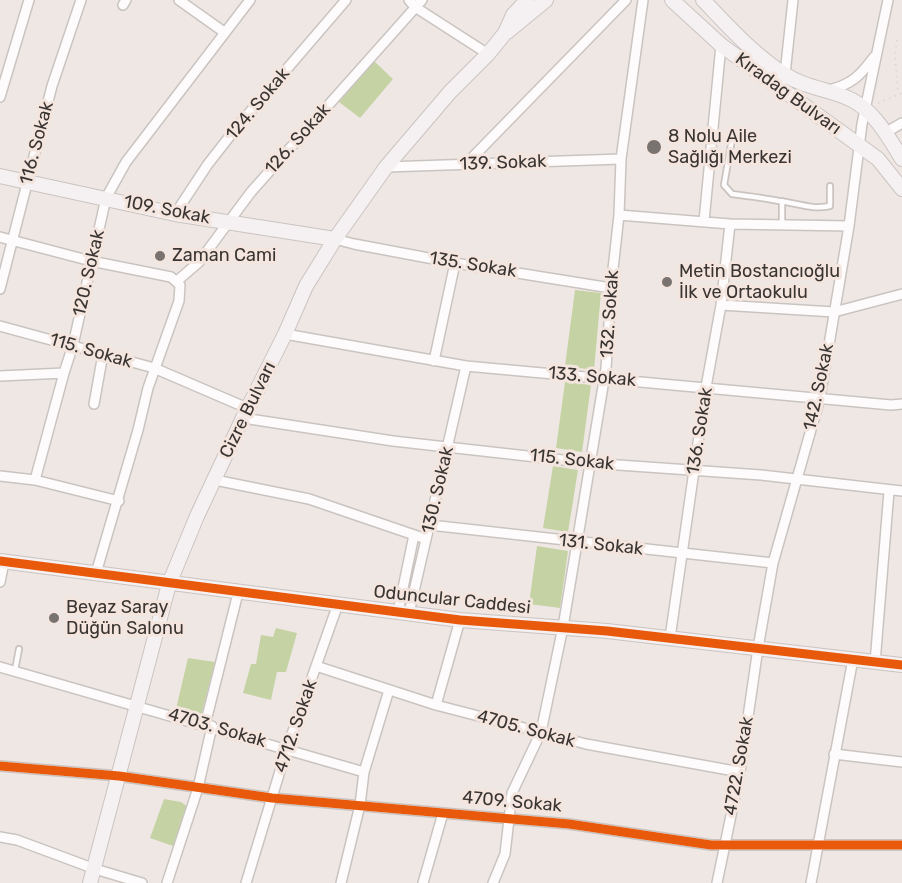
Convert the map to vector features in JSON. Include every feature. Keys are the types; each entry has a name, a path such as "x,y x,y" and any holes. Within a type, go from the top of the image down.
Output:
{"main road":[{"name":"Cizre Bulvarı","path":"90,883 169,584 245,413 285,334 306,286 335,239 386,167 450,92 488,54 505,33 513,15 527,0"},
{"path":"505,33 546,0"},
{"name":"Kıradag Bulvarı","path":"672,0 721,45 878,159 902,189"},
{"name":"Kıradag Bulvarı","path":"703,0 748,47 785,74 810,87 851,99 866,108 902,159"},
{"name":"109. Sokak","path":"0,176 175,214 335,239"},
{"name":"Oduncular Caddesi","path":"2,562 460,620 563,627 902,665"}],"street":[{"path":"0,97 29,0"},
{"name":"116. Sokak","path":"0,289 52,86 81,0"},
{"path":"179,0 224,32"},
{"name":"120. Sokak","path":"35,480 73,345 106,198 126,162 250,0"},
{"name":"124. Sokak","path":"175,214 208,164 237,127 346,0"},
{"path":"466,164 626,0"},
{"name":"132. Sokak","path":"493,883 505,854 512,793 541,732 563,627 604,378 619,215 621,159 643,0"},
{"path":"785,74 793,0"},
{"name":"142. Sokak","path":"758,648 773,563 820,398 849,226 862,124 888,0"},
{"path":"416,2 488,54"},
{"name":"126. Sokak","path":"177,281 199,262 268,172 416,2"},
{"path":"704,221 721,45"},
{"path":"823,91 844,86 857,77 877,52"},
{"path":"885,133 902,123"},
{"name":"139. Sokak","path":"386,167 621,159"},
{"path":"619,215 730,224 849,226"},
{"name":"136. Sokak","path":"670,638 693,470 721,305 730,224"},
{"path":"0,237 92,261 171,277 177,281 181,292 154,368 96,573"},
{"name":"135. Sokak","path":"335,239 455,263 611,288"},
{"path":"434,361 455,263"},
{"path":"721,305 834,312 902,294"},
{"name":"115. Sokak","path":"0,326 154,368 245,413 393,441 590,463 796,478 902,491"},
{"name":"133. Sokak","path":"285,334 466,366 891,405 902,404"},
{"path":"94,404 103,354"},
{"name":"130. Sokak","path":"403,612 430,525 466,366"},
{"path":"0,376 64,373"},
{"path":"0,476 35,480 118,501"},
{"path":"215,480 309,499 426,539"},
{"path":"875,663 889,491"},
{"name":"131. Sokak","path":"430,525 773,563"},
{"name":"130. Sokak","path":"403,612 414,535"},
{"path":"0,582 2,562"},
{"path":"167,883 198,788 209,725 238,593"},
{"name":"4712. Sokak","path":"246,883 287,748 338,604"},
{"path":"436,705 460,620"},
{"name":"4722. Sokak","path":"717,883 740,772 758,648"},
{"path":"811,883 853,660"},
{"name":"4705. Sokak","path":"316,666 436,705 541,732 606,748 740,772"},
{"name":"4703. Sokak","path":"0,667 209,725 364,772"},
{"path":"341,883 360,805 364,772 389,690"},
{"path":"834,754 902,762"},
{"name":"4709. Sokak","path":"0,766 119,776 272,798 591,827 724,846 902,845"},
{"path":"423,883 443,813"},
{"path":"0,837 17,840 94,869 142,883"}],"lane":[{"path":"732,139 724,184 732,194 823,208 830,206 830,186"},
{"path":"782,225 783,201"},
{"path":"15,670 20,649"}],"path":[{"path":"897,40 898,94"},
{"path":"866,108 902,93"}],"green space":[{"path":"374,61 393,79 360,118 339,102"},
{"path":"575,290 601,293 594,370 565,366"},
{"path":"565,382 591,385 582,452 556,448"},
{"path":"553,466 578,470 568,532 543,528"},
{"path":"537,546 568,551 560,608 529,604"},
{"path":"276,628 297,633 286,672 277,672 271,700 243,693 251,664 256,664 261,635 273,637"},
{"path":"188,658 215,662 201,716 176,709"},
{"path":"164,799 181,802 188,807 176,847 150,838"}],"cycle path":[{"path":"0,561 460,620 607,631 902,665"},
{"path":"0,766 119,776 272,798 569,824 711,845 902,845"}],"place":[{"name":"8 Nolu Aile Sağlığı Merkezi","path":"654,147"},
{"name":"Zaman Cami","path":"160,256"},
{"name":"Metin Bostancıoğlu İlk ve Ortaokulu","path":"667,282"},
{"name":"Beyaz Saray Düğün Salonu","path":"54,618"}]}
